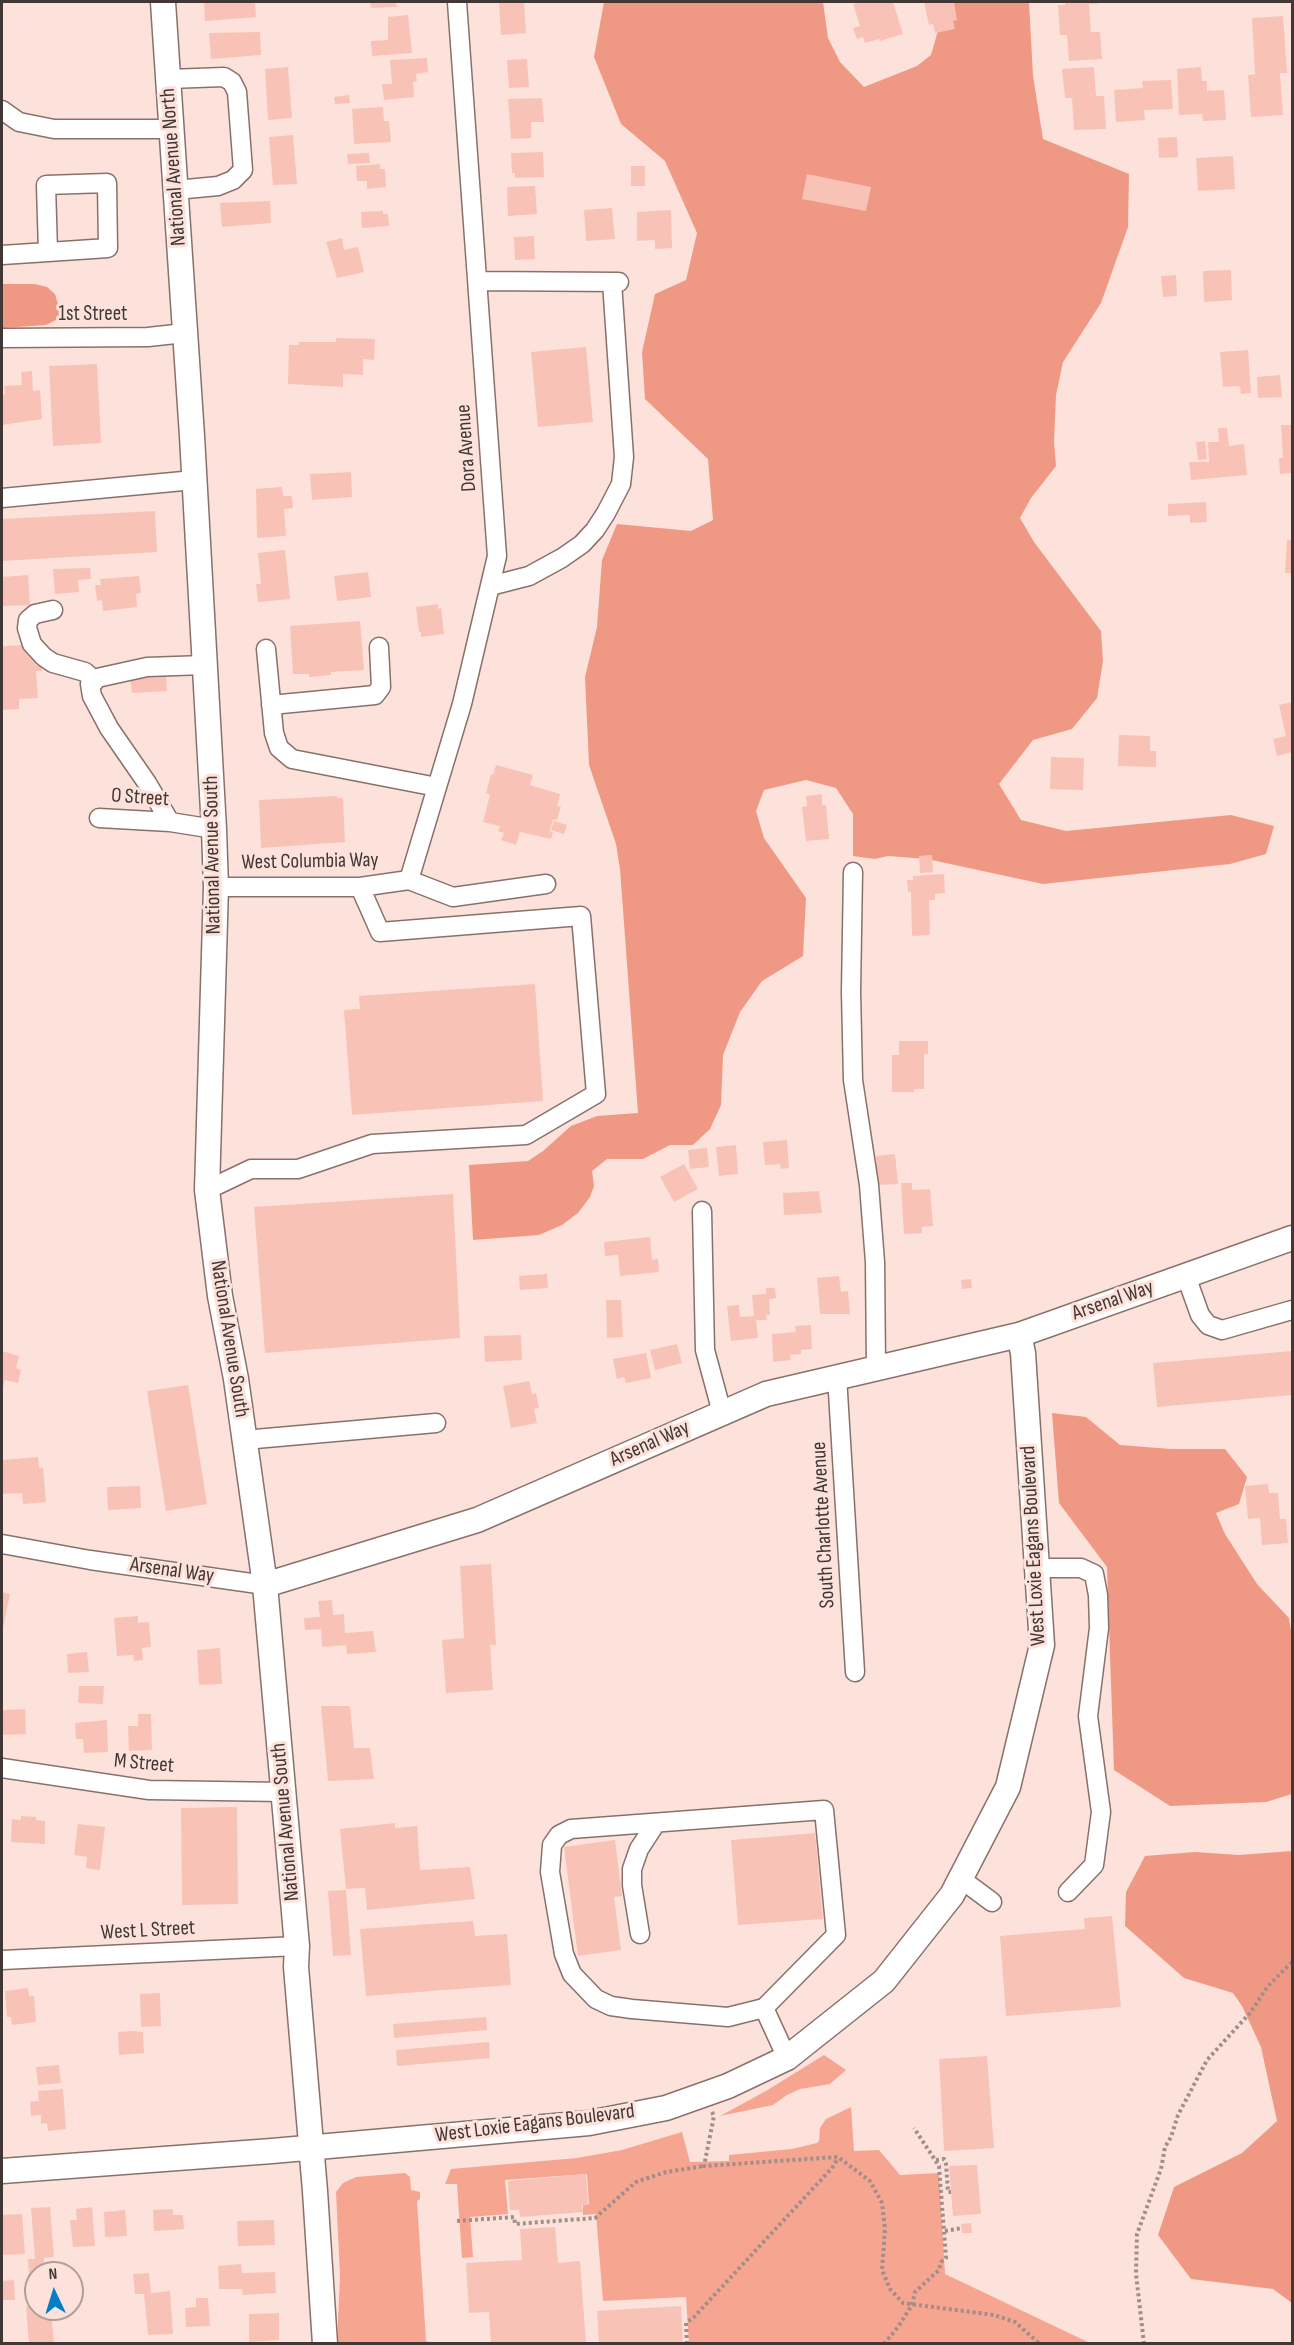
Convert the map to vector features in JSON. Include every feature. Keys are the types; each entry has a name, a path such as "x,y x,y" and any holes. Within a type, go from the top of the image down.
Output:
{"main road":[{"name":"National Avenue North","path":"163,2 185,333"},
{"name":"National Avenue South","path":"185,333 216,887 207,1191 220,1296 236,1379 265,1585 297,1946 296,1967 312,2147 325,2343"},
{"name":"Arsenal Way","path":"265,1585 477,1520 766,1394 1019,1335 1293,1238"},
{"name":"West Loxie Eagans Boulevard","path":"2,2171 589,2123 666,2108 728,2086 787,2058 885,1980 952,1895 1008,1787 1042,1645 1023,1353 1019,1335"}],"street":[{"name":"Dora Avenue","path":"409,880 462,704 497,556 457,2"},
{"path":"169,79 224,77 232,82 237,92 243,170 233,180 218,186 176,190"},
{"path":"2,110 19,122 54,129 172,129"},
{"path":"2,255 48,252 108,248 106,183 46,185 48,252"},
{"path":"478,281 615,282 624,457 621,483 606,513 582,544 536,573 490,586"},
{"name":"1st Street","path":"2,338 148,337 185,333"},
{"path":"2,498 194,480"},
{"path":"53,610 35,614 28,620 27,628 32,644 53,663 85,672 95,681"},
{"path":"271,705 375,694 381,687 379,647"},
{"path":"266,649 274,733 279,748 292,759 437,787"},
{"path":"170,822 147,783 109,728 92,696 90,684 117,673 147,668 205,665"},
{"name":"O Street","path":"99,818 170,822 214,830"},
{"path":"853,872 851,992 853,1080 871,1207 875,1262 876,1367"},
{"name":"West Columbia Way","path":"216,887 360,887 409,880 453,897 546,884"},
{"path":"207,1191 251,1169 298,1169 372,1144 526,1135 596,1094 581,916 380,932 360,887"},
{"path":"702,1211 705,1350 722,1413"},
{"path":"1186,1276 1200,1315 1208,1325 1222,1330 1293,1310"},
{"name":"South Charlotte Avenue","path":"837,1376 855,1672"},
{"path":"244,1440 436,1423"},
{"name":"Arsenal Way","path":"2,1544 90,1560 265,1585"},
{"path":"1036,1568 1081,1568 1094,1574 1098,1595 1099,1628 1088,1716 1101,1812 1094,1865 1068,1892"},
{"name":"M Street","path":"2,1768 149,1790 284,1792"},
{"path":"824,1810 836,1935 764,2008 728,2017 657,2013 610,2006 596,1999 572,1974 564,1954 553,1902 549,1858 552,1845 559,1835 572,1829 657,1823 824,1810"},
{"path":"640,1934 632,1885 632,1869 639,1849 657,1823"},
{"path":"961,1879 992,1902"},
{"name":"West L Street","path":"2,1960 297,1946"},
{"path":"764,2008 787,2058"}],"path":[{"path":"1144,2343 1137,2274 1137,2234 1161,2169 1165,2147 1178,2115 1207,2060 1250,2013 1268,1986 1293,1962"},
{"path":"704,2166 714,2116 705,2094"},
{"path":"884,2343 912,2305 915,2292 939,2270 941,2262 946,2258 940,2173 935,2160 914,2128"},
{"path":"687,2343 686,2323 824,2176 838,2157"},
{"path":"457,2221 514,2217 515,2224 595,2218 636,2182 666,2172 704,2166 838,2157 870,2181 882,2203 885,2229 882,2270 890,2289 903,2303 994,2315 1014,2322 1040,2343"},
{"path":"935,2160 944,2159 948,2192 951,2192"},
{"path":"945,2232 962,2228"}],"shaded area":[{"path":"604,2 823,2 828,38 840,62 864,87 917,66 931,55 941,20 941,2 1029,2 1033,76 1043,139 1129,174 1128,227 1101,303 1063,362 1056,395 1054,442 1056,466 1031,498 1020,518 1034,542 1101,631 1103,661 1097,698 1072,729 1033,740 999,784 1021,820 1066,831 1231,815 1274,826 1266,854 1230,864 1043,884 927,859 888,856 875,859 853,856 853,814 836,788 806,780 764,790 756,811 764,838 806,898 803,956 762,981 740,1012 723,1055 721,1105 710,1129 693,1145 670,1145 643,1159 607,1159 592,1171 594,1186 590,1197 578,1213 562,1225 539,1235 473,1240 469,1165 528,1161 571,1126 597,1116 638,1113 620,869 616,844 589,765 585,677 597,627 602,560 617,524 691,531 713,520 708,459 645,399 642,352 655,294 686,280 697,233 665,161 621,124 594,57"},
{"path":"2,284 35,284 47,287 55,294 60,310 58,319 46,325 2,328"},
{"path":"1052,1413 1086,1417 1120,1445 1171,1449 1225,1449 1247,1477 1239,1504 1216,1513 1225,1534 1257,1584 1289,1618 1292,1638 1292,1794 1266,1802 1170,1806 1114,1770 1107,1567 1059,1503"},
{"path":"1292,1851 1292,2303 1273,2289 1191,2279 1158,2235 1174,2187 1242,2153 1277,2121 1261,2047 1242,2006 1233,1993 1184,1978 1125,1926 1126,1892 1145,1856 1195,1852 1239,1855"},
{"path":"824,2055 846,2070 830,2084 800,2089 773,2105 720,2116 766,2091"},
{"path":"851,2107 854,2151 879,2150 900,2175 939,2173 945,2274 1090,2343 689,2343 686,2297 603,2301 596,2214 583,2215 583,2205 589,2204 587,2174 505,2180 508,2214 470,2217 473,2257 462,2258 457,2184 445,2184 451,2169 577,2158 622,2150 682,2132 690,2162 729,2161 729,2155 792,2149 817,2143 820,2128 826,2119"},
{"path":"405,2173 410,2177 411,2190 420,2192 420,2199 417,2201 426,2341 433,2343 337,2343 340,2276 336,2192 343,2183 356,2177"}],"building":[{"path":"204,2 255,2 256,17 205,21"},
{"path":"370,2 396,2 397,7 371,8"},
{"path":"499,2 524,2 526,33 501,35"},
{"path":"893,2 903,34 865,43 863,37 857,39 853,28 860,26 853,4"},
{"path":"924,2 954,2 957,20 953,21 955,29 935,33 933,24 929,25"},
{"path":"1065,2 1097,2 1097,4 1089,4 1091,32 1100,32 1102,59 1069,61 1067,35 1060,35 1058,5 1065,5"},
{"path":"408,15 412,53 372,56 371,41 388,40 388,17"},
{"path":"1283,16 1287,73 1280,73 1283,115 1251,117 1248,75 1255,74 1252,18"},
{"path":"260,32 261,55 211,59 209,33"},
{"path":"427,58 428,72 416,74 417,81 413,82 414,97 384,100 382,84 392,84 390,60"},
{"path":"527,59 529,87 509,88 507,60"},
{"path":"288,67 292,118 268,120 265,69"},
{"path":"1094,67 1096,96 1104,96 1106,129 1074,130 1072,98 1065,98 1062,69"},
{"path":"1201,67 1202,81 1207,81 1207,91 1224,90 1226,120 1203,121 1202,114 1179,115 1177,69"},
{"path":"1171,80 1173,109 1144,110 1145,120 1116,122 1114,90 1143,88 1142,81"},
{"path":"349,95 350,103 335,104 334,97"},
{"path":"542,98 544,122 531,122 531,138 511,139 508,99"},
{"path":"383,107 384,121 389,121 391,142 354,144 352,109"},
{"path":"293,135 297,184 273,185 269,137"},
{"path":"1177,137 1178,157 1159,158 1158,138"},
{"path":"543,152 544,177 515,178 515,173 512,173 511,153"},
{"path":"369,153 370,163 348,164 347,154"},
{"path":"1233,156 1235,189 1198,191 1196,158"},
{"path":"380,164 380,169 385,169 386,187 367,189 367,181 357,181 356,166"},
{"path":"631,166 645,166 645,186 631,186"},
{"path":"807,174 871,187 866,211 802,199"},
{"path":"535,186 537,214 508,216 507,187"},
{"path":"270,201 271,223 222,227 220,203"},
{"path":"612,208 615,239 586,241 584,210"},
{"path":"671,210 672,248 655,249 655,240 637,241 637,212"},
{"path":"383,211 383,214 388,214 389,226 362,228 361,212"},
{"path":"534,236 535,259 515,260 514,237"},
{"path":"342,238 344,250 358,247 364,272 337,278 326,242"},
{"path":"1231,270 1232,300 1204,302 1203,271"},
{"path":"1176,275 1177,296 1163,297 1161,276"},
{"path":"336,338 375,339 374,360 363,359 363,375 343,374 343,387 288,384 289,345 299,345 299,342 336,342"},
{"path":"586,347 593,422 538,427 531,352"},
{"path":"1248,350 1251,393 1241,394 1240,386 1223,387 1220,352"},
{"path":"97,364 101,443 53,446 49,366"},
{"path":"32,371 33,391 40,390 42,419 2,425 4,386 22,385 21,372"},
{"path":"1280,375 1282,397 1258,398 1257,377"},
{"path":"1281,425 1292,425 1292,473 1280,474 1279,458 1283,458"},
{"path":"1218,428 1227,428 1229,446 1244,444 1247,475 1191,480 1189,462 1209,462 1208,442 1219,442"},
{"path":"1205,441 1207,459 1198,460 1196,442"},
{"path":"351,472 352,497 312,500 310,474"},
{"path":"282,487 283,496 292,496 293,508 284,509 286,536 257,538 256,489"},
{"path":"1206,502 1207,522 1190,523 1190,515 1168,516 1168,504"},
{"path":"155,511 157,552 2,561 2,519"},
{"path":"1287,540 1292,540 1292,573 1285,573"},
{"path":"285,550 290,599 258,602 256,584 261,584 258,553"},
{"path":"90,568 91,579 78,580 79,592 55,594 53,569"},
{"path":"368,572 371,597 337,601 334,576"},
{"path":"28,575 30,605 2,606 2,577"},
{"path":"139,576 141,593 136,594 137,607 103,611 102,600 97,601 95,585 101,585 100,579"},
{"path":"438,604 438,609 441,608 444,634 421,637 416,607"},
{"path":"360,621 364,670 331,672 331,675 309,677 309,674 293,674 290,626"},
{"path":"30,645 36,665 42,664 42,671 36,671 38,698 19,699 19,709 2,710 2,646"},
{"path":"166,673 167,691 132,693 130,675"},
{"path":"1292,702 1292,752 1277,756 1273,739 1286,736 1279,705"},
{"path":"1119,735 1150,736 1150,751 1156,751 1156,767 1118,766"},
{"path":"1051,757 1084,758 1083,790 1050,789"},
{"path":"496,765 533,775 530,785 560,794 557,806 561,807 557,820 553,819 549,835 551,831 553,833 551,839 520,832 516,845 501,840 504,833 498,831 500,826 483,822 490,795 486,793"},
{"path":"822,794 822,805 826,805 829,839 806,841 802,807 807,806 806,796"},
{"path":"337,796 337,798 343,798 345,842 261,848 259,800"},
{"path":"554,821 567,825 564,834 551,830"},
{"path":"932,855 933,872 920,873 919,856"},
{"path":"944,874 945,893 935,894 935,900 929,900 930,935 912,936 911,892 908,892 907,880 913,880 913,876"},
{"path":"535,984 543,1101 352,1115 344,1010 360,1009 359,996"},
{"path":"899,1041 928,1041 928,1054 924,1054 924,1089 914,1089 914,1092 892,1092 892,1055 899,1055"},
{"path":"787,1140 789,1168 781,1169 780,1164 765,1165 763,1142"},
{"path":"736,1145 738,1174 719,1176 716,1147"},
{"path":"707,1148 709,1167 690,1169 688,1150"},
{"path":"895,1154 898,1184 878,1185 876,1156"},
{"path":"684,1164 698,1189 674,1202 660,1177"},
{"path":"901,1183 912,1183 912,1190 930,1189 933,1226 922,1227 922,1233 904,1234"},
{"path":"819,1191 822,1213 784,1215 783,1193"},
{"path":"453,1194 460,1338 265,1353 254,1207"},
{"path":"650,1237 652,1260 658,1259 659,1272 620,1276 618,1255 605,1256 604,1242"},
{"path":"547,1274 548,1288 520,1290 519,1276"},
{"path":"839,1276 841,1292 848,1291 850,1314 820,1314 817,1278"},
{"path":"971,1279 972,1288 962,1289 961,1280"},
{"path":"766,1288 775,1288 776,1298 769,1299 770,1315 766,1315 767,1320 756,1320 758,1338 731,1341 727,1306 739,1305 740,1317 754,1316 752,1295 766,1294"},
{"path":"606,1300 621,1300 623,1337 607,1338"},
{"path":"811,1325 812,1349 801,1350 801,1354 790,1355 791,1360 773,1362 772,1334 796,1332 795,1326"},
{"path":"521,1335 522,1360 485,1362 484,1336"},
{"path":"677,1344 682,1363 655,1370 650,1350"},
{"path":"2,1351 19,1356 16,1368 21,1370 18,1383 5,1380 2,1391"},
{"path":"1292,1351 1292,1395 1157,1407 1153,1363"},
{"path":"646,1353 651,1378 626,1383 624,1377 617,1379 613,1359"},
{"path":"529,1381 532,1394 536,1393 539,1408 534,1409 537,1423 511,1428 503,1386"},
{"path":"188,1385 207,1504 166,1511 147,1391"},
{"path":"38,1457 39,1468 43,1468 46,1502 23,1504 22,1493 2,1494 2,1460"},
{"path":"1268,1484 1269,1493 1278,1493 1280,1519 1286,1519 1288,1543 1262,1545 1260,1518 1248,1519 1245,1486"},
{"path":"140,1486 141,1508 108,1510 107,1487"},
{"path":"491,1564 496,1645 490,1645 493,1690 446,1693 442,1640 464,1638 460,1566"},
{"path":"2,1592 10,1594 3,1628 2,1627"},
{"path":"332,1600 333,1615 344,1614 345,1633 373,1631 376,1652 347,1654 346,1645 322,1647 321,1629 305,1630 304,1618 320,1617 318,1601"},
{"path":"138,1616 138,1623 149,1622 151,1647 142,1648 143,1660 134,1661 133,1655 117,1656 114,1618"},
{"path":"220,1648 222,1684 199,1685 197,1650"},
{"path":"87,1652 89,1672 68,1673 67,1654"},
{"path":"79,1686 104,1686 103,1704 78,1703"},
{"path":"321,1706 350,1706 354,1748 370,1748 374,1779 328,1781"},
{"path":"25,1709 26,1734 2,1735 2,1710"},
{"path":"138,1714 151,1714 152,1750 129,1751 128,1726 138,1726"},
{"path":"107,1720 108,1752 84,1753 83,1739 76,1739 75,1723"},
{"path":"237,1807 238,1904 182,1905 181,1808"},
{"path":"21,1816 36,1817 36,1820 45,1821 45,1844 11,1842 12,1819 21,1820"},
{"path":"395,1823 395,1828 417,1826 420,1870 470,1867 475,1899 367,1910 365,1888 346,1889 340,1829"},
{"path":"78,1824 105,1827 100,1870 86,1868 87,1857 74,1855"},
{"path":"815,1833 823,1919 738,1925 731,1840"},
{"path":"615,1840 622,1896 614,1897 621,1950 578,1956 564,1847"},
{"path":"346,1890 351,1955 333,1956 328,1891"},
{"path":"1112,1916 1121,2007 1006,2016 1000,1936 1085,1929 1084,1918"},
{"path":"473,1921 475,1936 507,1934 511,1985 366,1996 360,1929"},
{"path":"28,1988 29,1996 34,1996 36,2022 12,2025 11,2017 7,2017 5,1991"},
{"path":"160,1993 161,2026 141,2027 140,1994"},
{"path":"486,2017 487,2030 394,2038 393,2024"},
{"path":"118,2032 143,2032 144,2053 119,2055"},
{"path":"489,2042 490,2058 397,2066 396,2050"},
{"path":"987,2056 994,2148 944,2151 939,2059"},
{"path":"59,2065 61,2083 38,2085 36,2067"},
{"path":"63,2089 66,2129 48,2131 47,2123 41,2124 41,2115 31,2116 30,2102 39,2101 38,2091"},
{"path":"977,2165 981,2214 953,2216 949,2166"},
{"path":"586,2174 588,2204 582,2205 583,2212 520,2217 519,2210 510,2210 508,2181"},
{"path":"50,2207 54,2257 44,2258 44,2261 28,2261 28,2259 35,2259 31,2208"},
{"path":"92,2207 95,2246 73,2247 70,2220 77,2220 76,2209"},
{"path":"173,2209 173,2215 183,2215 184,2229 154,2231 153,2210"},
{"path":"125,2210 127,2236 105,2237 104,2212"},
{"path":"22,2214 25,2254 2,2255 2,2215"},
{"path":"274,2220 275,2245 238,2246 237,2221"},
{"path":"971,2223 972,2233 962,2233 961,2224"},
{"path":"555,2227 558,2263 580,2261 586,2344 491,2344 489,2312 469,2313 466,2263 522,2260 520,2229"},
{"path":"241,2264 242,2273 275,2272 276,2293 243,2295 242,2289 219,2289 218,2266"},
{"path":"149,2273 151,2293 170,2291 173,2334 148,2335 144,2294 135,2294 133,2274"},
{"path":"14,2280 15,2300 2,2300 2,2281"},
{"path":"196,2298 208,2298 210,2326 186,2327 185,2308 196,2307"},
{"path":"681,2306 683,2344 599,2344 597,2311"},
{"path":"279,2313 279,2340 249,2342 249,2314"},
{"path":"27,2321 52,2321 54,2344 29,2344"}]}
